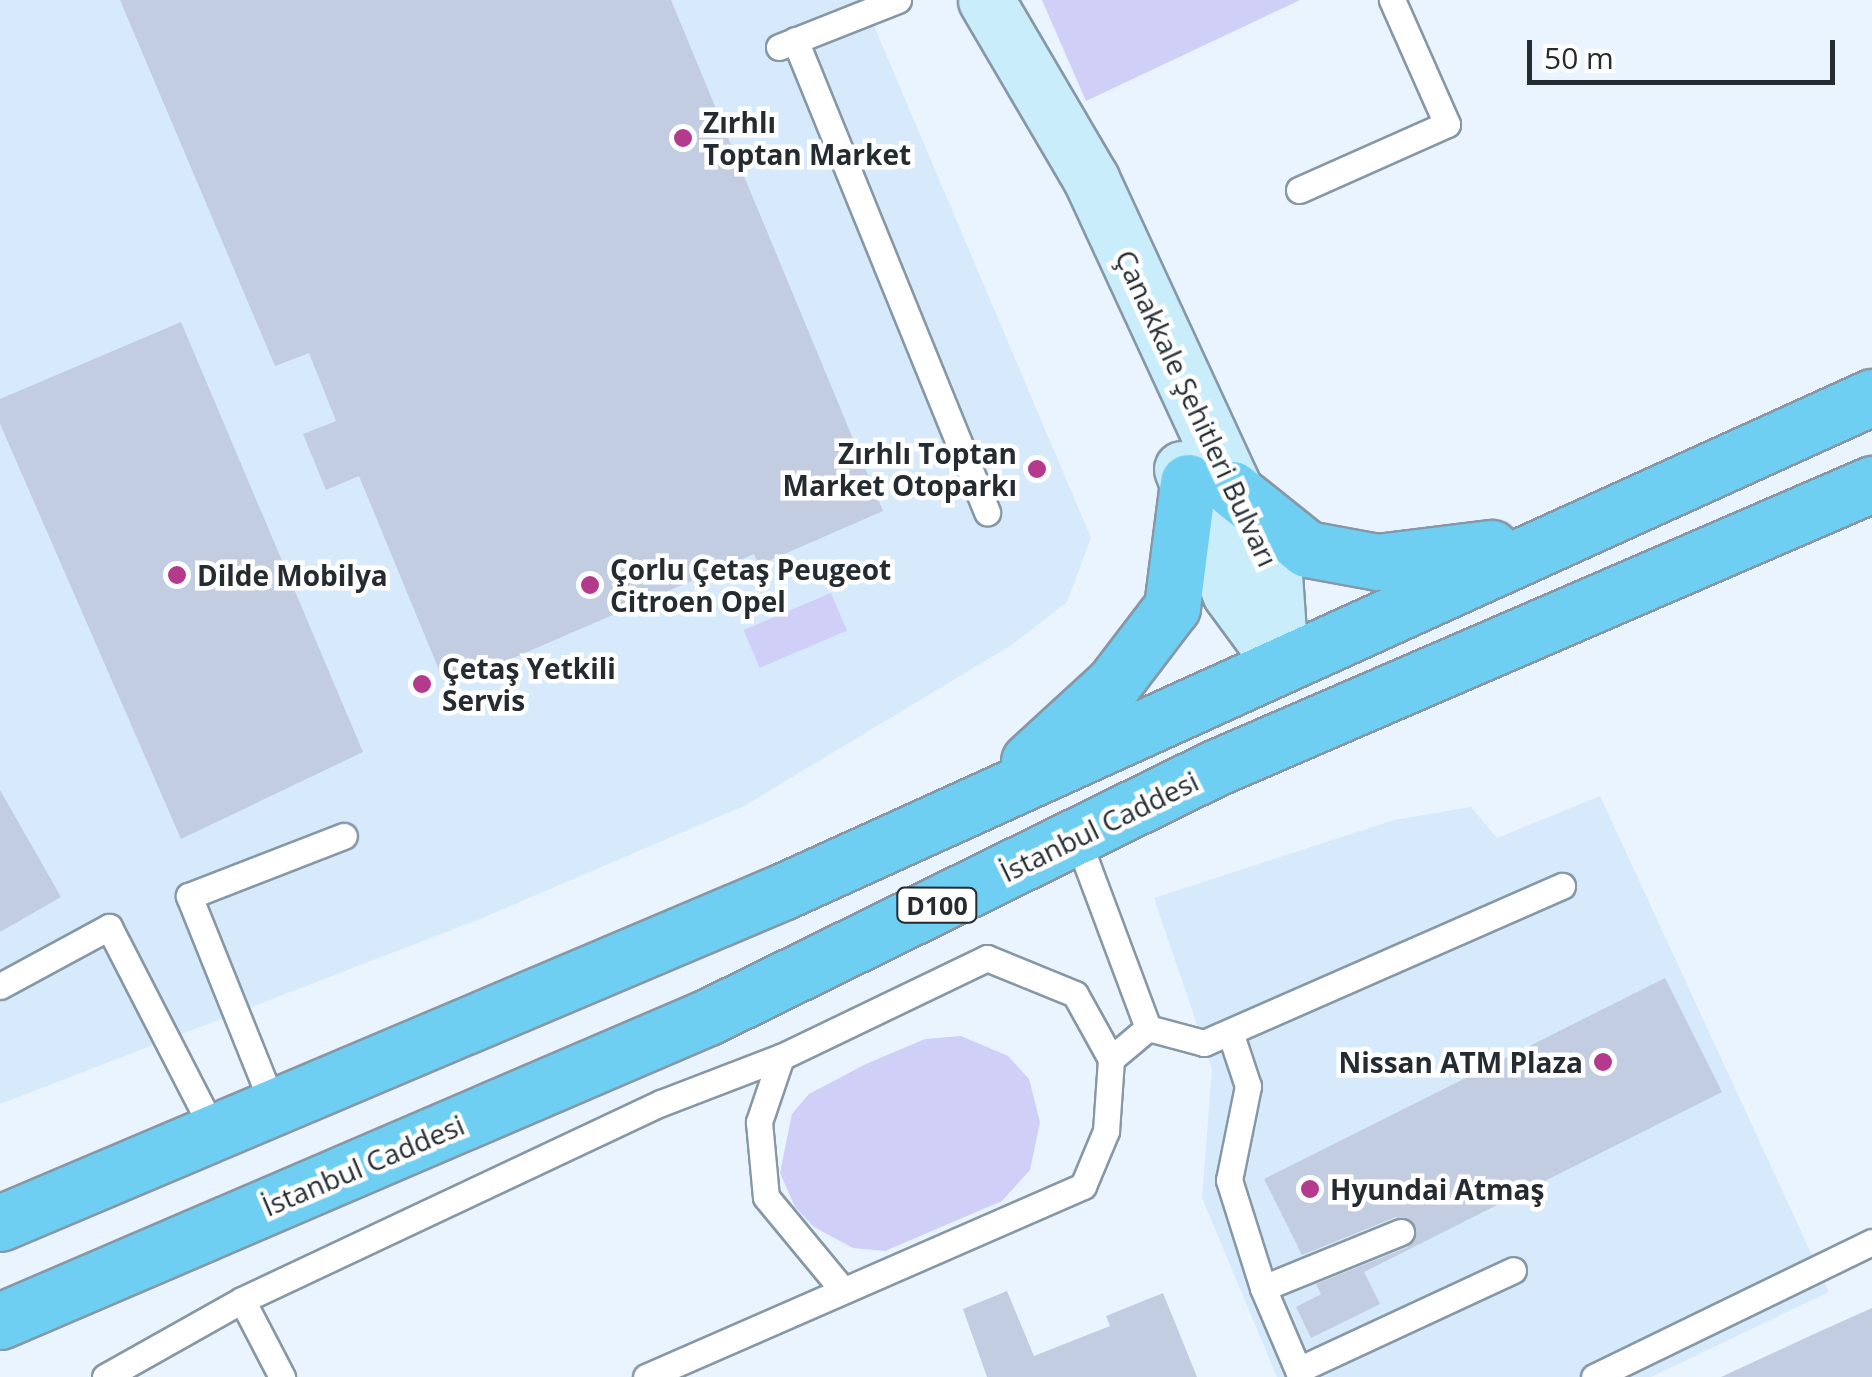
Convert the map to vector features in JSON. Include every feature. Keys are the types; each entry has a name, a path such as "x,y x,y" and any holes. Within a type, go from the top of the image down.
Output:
{"highway":[{"name":"D100","path":"0,1224 274,1110 988,798 1280,661 1872,397"},
{"name":"İstanbul Caddesi","path":"0,1320 708,1017 1215,768 1872,484"},
{"path":"988,798 1114,683 1172,607 1210,485 1307,549 1378,562 1548,541"},
{"path":"1215,768 1280,661 1395,690"}],"main road":[{"name":"Çanakkale Şehitleri Bulvarı","path":"986,0 1053,122 1059,200 1210,485 1230,593 1280,661"}],"lane":[{"path":"898,0 787,43 987,512"},
{"path":"1299,190 1447,124 1392,0"},
{"path":"274,1110 189,896 344,836"},
{"path":"1077,838 1148,1028"},
{"path":"1148,1028 1204,1044 1562,886"},
{"path":"0,986 109,927 215,1133"},
{"path":"105,1377 242,1300 660,1103 781,1058 987,958 1074,994 1112,1059 1106,1131 1083,1186 646,1377"},
{"path":"1112,1059 1148,1028"},
{"path":"1230,1032 1248,1086 1230,1180 1263,1288 1300,1373 1513,1270"},
{"path":"781,1058 760,1122 766,1197 842,1289"},
{"path":"1263,1288 1402,1232"},
{"path":"1594,1377 1872,1242"},
{"path":"242,1300 282,1377"}],"shaded area":[{"path":"0,0 863,0 1091,538 1067,602 1013,644 746,805 480,919 0,1104"},
{"path":"1042,0 1300,0 1086,101"},
{"path":"831,593 847,631 760,668 744,630"},
{"path":"1600,796 1829,1292 1651,1377 1277,1377 1202,1198 1212,1069 1154,898 1394,820 1471,807 1497,838"},
{"path":"961,1036 1008,1056 1029,1079 1040,1122 1030,1170 1002,1201 885,1251 853,1248 814,1227 795,1207 780,1173 792,1114 809,1094 866,1064 925,1039"}],"building":[{"path":"120,0 671,0 883,511 759,565 754,554 446,687 359,476 326,490 303,434 336,421 309,353 275,366"},
{"name":"Dilde Mobilya","path":"181,322 363,752 181,839 0,424 0,399"},
{"path":"0,790 61,897 0,932"},
{"path":"1665,978 1722,1092 1364,1272 1380,1304 1311,1338 1296,1307 1321,1294 1316,1284 1408,1247 1416,1227 1396,1217 1302,1255 1264,1179"},
{"path":"1007,1291 1034,1356 1110,1326 1106,1316 1163,1293 1197,1377 987,1377 963,1309"},
{"path":"1872,1308 1872,1377 1721,1377 1814,1334"}],"place":[{"name":"Zırhlı Toptan Market","path":"683,138"},
{"name":"Zırhlı Toptan Market Otoparkı","path":"1037,469"},
{"name":"Dilde Mobilya","path":"177,575"},
{"name":"Çorlu Çetaş Peugeot Citroen Opel","path":"590,585"},
{"name":"Çetaş Yetkili Servis","path":"422,684"},
{"name":"Nissan ATM Plaza","path":"1603,1062"},
{"name":"Hyundai Atmaş","path":"1310,1189"}]}
